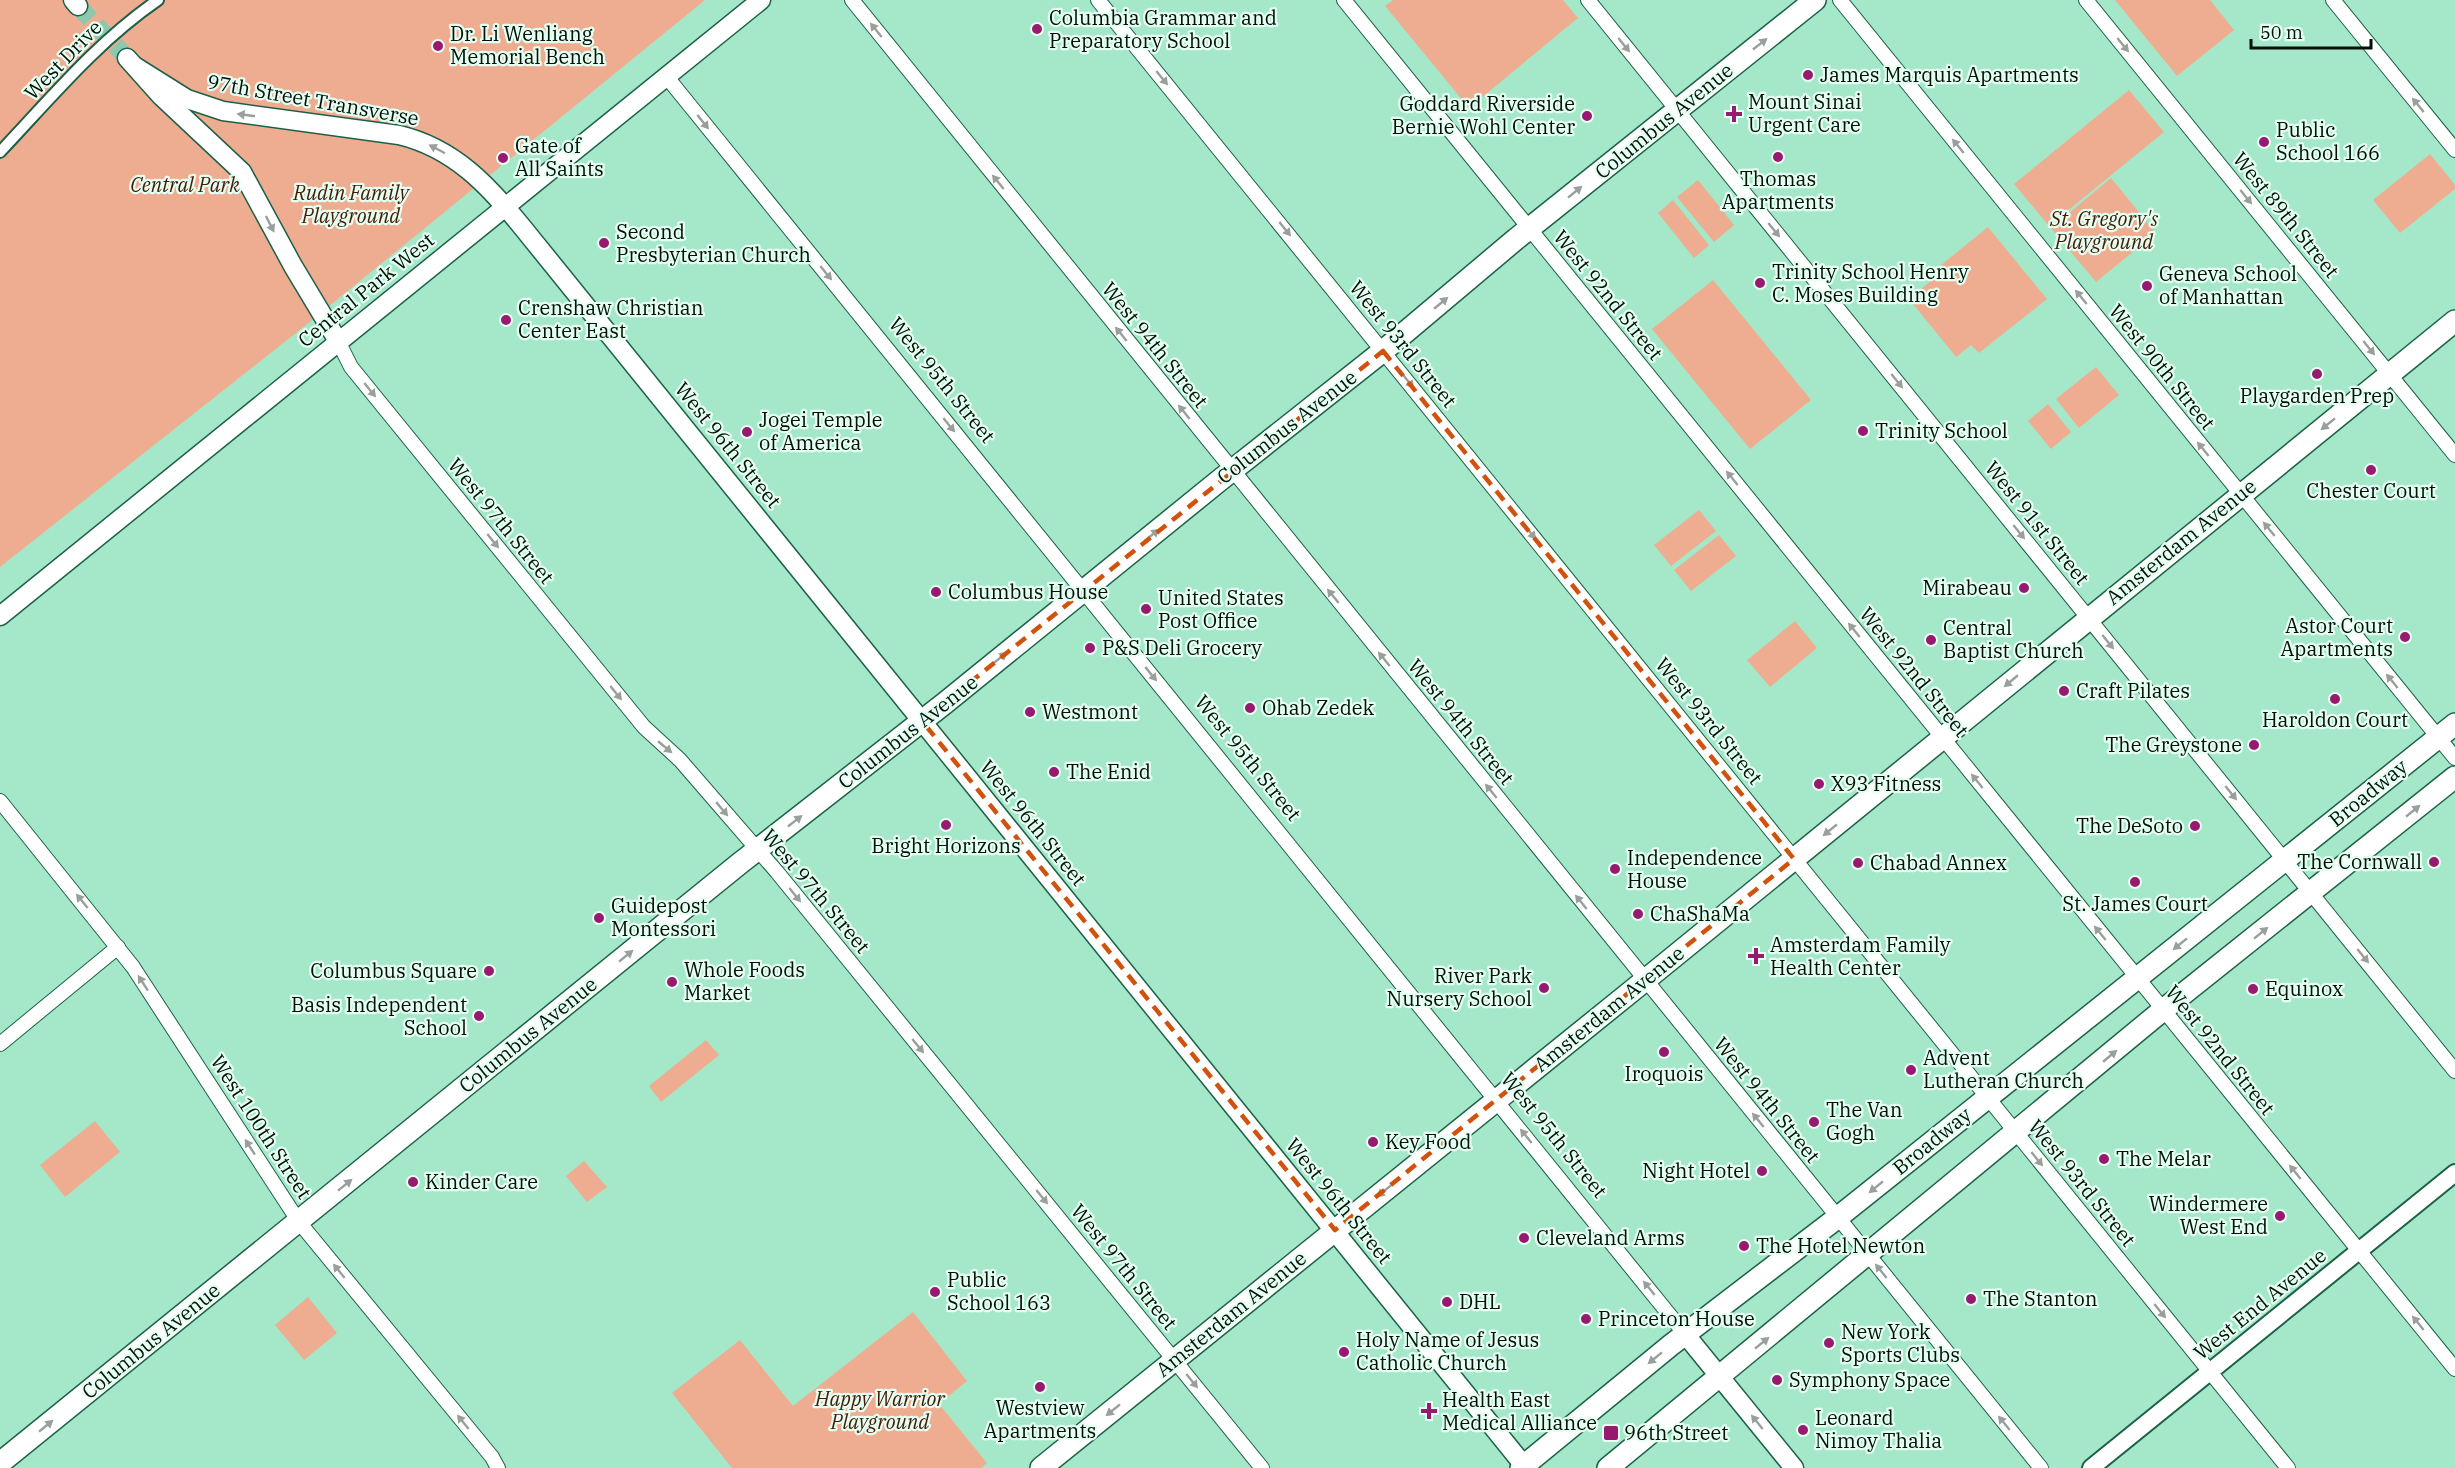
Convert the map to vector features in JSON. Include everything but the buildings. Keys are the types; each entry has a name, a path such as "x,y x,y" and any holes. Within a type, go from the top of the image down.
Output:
{"main road":[{"name":"Central Park West","path":"0,616 761,0"},
{"name":"Columbus Avenue","path":"0,1463 758,850 1383,351 1529,229 1815,0"},
{"name":"97th Street Transverse","path":"338,341 292,266 242,172 161,96 132,63 187,99 223,111 399,135 422,141 465,167 505,207"},
{"name":"West 96th Street","path":"505,207 1335,1230 1524,1467"},
{"name":"Amsterdam Avenue","path":"1041,1468 2455,321"},
{"name":"Broadway","path":"1524,1467 1685,1334 1837,1218 2455,724"},
{"path":"1608,1468 2163,1011 2455,777"},
{"name":"West 95th Street","path":"1685,1334 1794,1468"}],"street":[{"name":"West Drive","path":"0,152 91,54 121,27 158,0"},
{"name":"West 94th Street","path":"852,0 1231,471 2041,1468"},
{"name":"West 93rd Street","path":"1098,0 2288,1468"},
{"name":"West 92nd Street","path":"1344,0 2455,1368"},
{"name":"West 91st Street","path":"1588,0 2455,1071"},
{"name":"West 90th Street","path":"1840,0 2455,758"},
{"name":"West 89th Street","path":"2086,0 2455,455"},
{"path":"2333,0 2455,150"},
{"name":"West 95th Street","path":"666,76 1685,1334"},
{"name":"West 97th Street","path":"338,341 351,367 644,728 680,760 758,850 1262,1468"},
{"name":"West 100th Street","path":"0,801 118,947 299,1222 492,1457 498,1468"},
{"path":"0,1044 118,947"},
{"name":"West End Avenue","path":"2091,1468 2455,1173"}],"highlighted area":[{"path":"1383,351 1794,859 1335,1230 922,721"}],"green space":[{"name":"Central Park","path":"0,0 705,0 301,329 0,567"},
{"path":"1393,0 1563,0 1578,18 1469,108 1385,6"},
{"path":"2115,0 2210,0 2234,30 2177,76"},
{"path":"2129,90 2164,132 2049,226 2014,184"},
{"path":"2430,154 2455,185 2455,189 2400,233 2373,200"},
{"name":"St. Gregory's Playground","path":"2111,178 2156,233 2096,282 2051,228"},
{"path":"1698,180 1734,225 1714,242 1677,197"},
{"path":"1673,200 1709,245 1694,258 1658,213"},
{"path":"1988,227 2047,299 1979,353 1971,345 1956,357 1909,299 1943,271 1940,266"},
{"path":"1713,280 1811,400 1750,449 1652,329"},
{"path":"2096,367 2119,395 2079,428 2056,399"},
{"path":"2048,404 2071,432 2051,449 2028,421"},
{"path":"1699,510 1716,531 1671,566 1654,545"},
{"path":"1719,535 1736,556 1691,591 1674,570"},
{"path":"1795,621 1817,648 1770,687 1747,660"},
{"path":"706,1040 719,1055 661,1102 649,1086"},
{"path":"95,1121 120,1152 65,1197 40,1165"},
{"path":"584,1161 607,1187 587,1202 566,1176"},
{"path":"308,1297 337,1333 304,1360 275,1325"},
{"name":"Happy Warrior Playground","path":"913,1312 967,1381 939,1404 987,1463 981,1468 732,1468 672,1393 740,1340 793,1406"}],"tunnel":[{"path":"78,6 127,58"}],"place":[{"name":"Columbia Grammar and Preparatory School","path":"1037,29"},
{"name":"Dr. Li Wenliang Memorial Bench","path":"438,46"},
{"name":"James Marquis Apartments","path":"1808,75"},
{"name":"Mount Sinai Urgent Care","path":"1734,114"},
{"name":"Goddard Riverside Bernie Wohl Center","path":"1587,116"},
{"name":"Public School 166","path":"2264,142"},
{"name":"Thomas Apartments","path":"1778,157"},
{"name":"Gate of All Saints","path":"503,158"},
{"name":"Second Presbyterian Church","path":"604,243"},
{"name":"Trinity School Henry C. Moses Building","path":"1760,283"},
{"name":"Geneva School of Manhattan","path":"2147,286"},
{"name":"Crenshaw Christian Center East","path":"506,320"},
{"name":"Playgarden Prep","path":"2317,374"},
{"name":"Trinity School","path":"1863,431"},
{"name":"Jogei Temple of America","path":"747,432"},
{"name":"Chester Court","path":"2371,470"},
{"name":"Mirabeau","path":"2024,588"},
{"name":"Columbus House","path":"936,592"},
{"name":"United States Post Office","path":"1146,609"},
{"name":"Astor Court Apartments","path":"2405,637"},
{"name":"Central Baptist Church","path":"1931,640"},
{"name":"P&S Deli Grocery","path":"1090,648"},
{"name":"Craft Pilates","path":"2064,691"},
{"name":"Haroldon Court","path":"2335,699"},
{"name":"Ohab Zedek","path":"1250,708"},
{"name":"Westmont","path":"1030,712"},
{"name":"The Greystone","path":"2254,745"},
{"name":"The Enid","path":"1054,772"},
{"name":"X93 Fitness","path":"1819,784"},
{"name":"Bright Horizons","path":"946,825"},
{"name":"The DeSoto","path":"2195,826"},
{"name":"The Cornwall","path":"2434,862"},
{"name":"Chabad Annex","path":"1858,863"},
{"name":"Independence House","path":"1615,869"},
{"name":"St. James Court","path":"2135,882"},
{"name":"ChaShaMa","path":"1638,914"},
{"name":"Guidepost Montessori","path":"599,918"},
{"name":"Amsterdam Family Health Center","path":"1756,956"},
{"name":"Columbus Square","path":"489,971"},
{"name":"Whole Foods Market","path":"672,982"},
{"name":"River Park Nursery School","path":"1544,988"},
{"name":"Equinox","path":"2253,989"},
{"name":"Basis Independent School","path":"479,1016"},
{"name":"Iroquois","path":"1664,1052"},
{"name":"Advent Lutheran Church","path":"1911,1070"},
{"name":"The Van Gogh","path":"1814,1122"},
{"name":"Key Food","path":"1373,1142"},
{"name":"The Melar","path":"2104,1159"},
{"name":"Night Hotel","path":"1762,1171"},
{"name":"Kinder Care","path":"413,1182"},
{"name":"Windermere West End","path":"2280,1216"},
{"name":"Cleveland Arms","path":"1524,1238"},
{"name":"The Hotel Newton","path":"1744,1246"},
{"name":"Public School 163","path":"935,1292"},
{"name":"The Stanton","path":"1971,1299"},
{"name":"DHL","path":"1447,1302"},
{"name":"Princeton House","path":"1586,1319"},
{"name":"New York Sports Clubs","path":"1829,1343"},
{"name":"Holy Name of Jesus Catholic Church","path":"1344,1352"},
{"name":"Symphony Space","path":"1777,1380"},
{"name":"Westview Apartments","path":"1040,1387"},
{"name":"Health East Medical Alliance","path":"1429,1411"},
{"name":"Leonard Nimoy Thalia","path":"1803,1430"},
{"name":"96th Street","path":"1611,1433"}],"park label":[{"name":"Rudin Family Playground","path":"351,204"}]}
